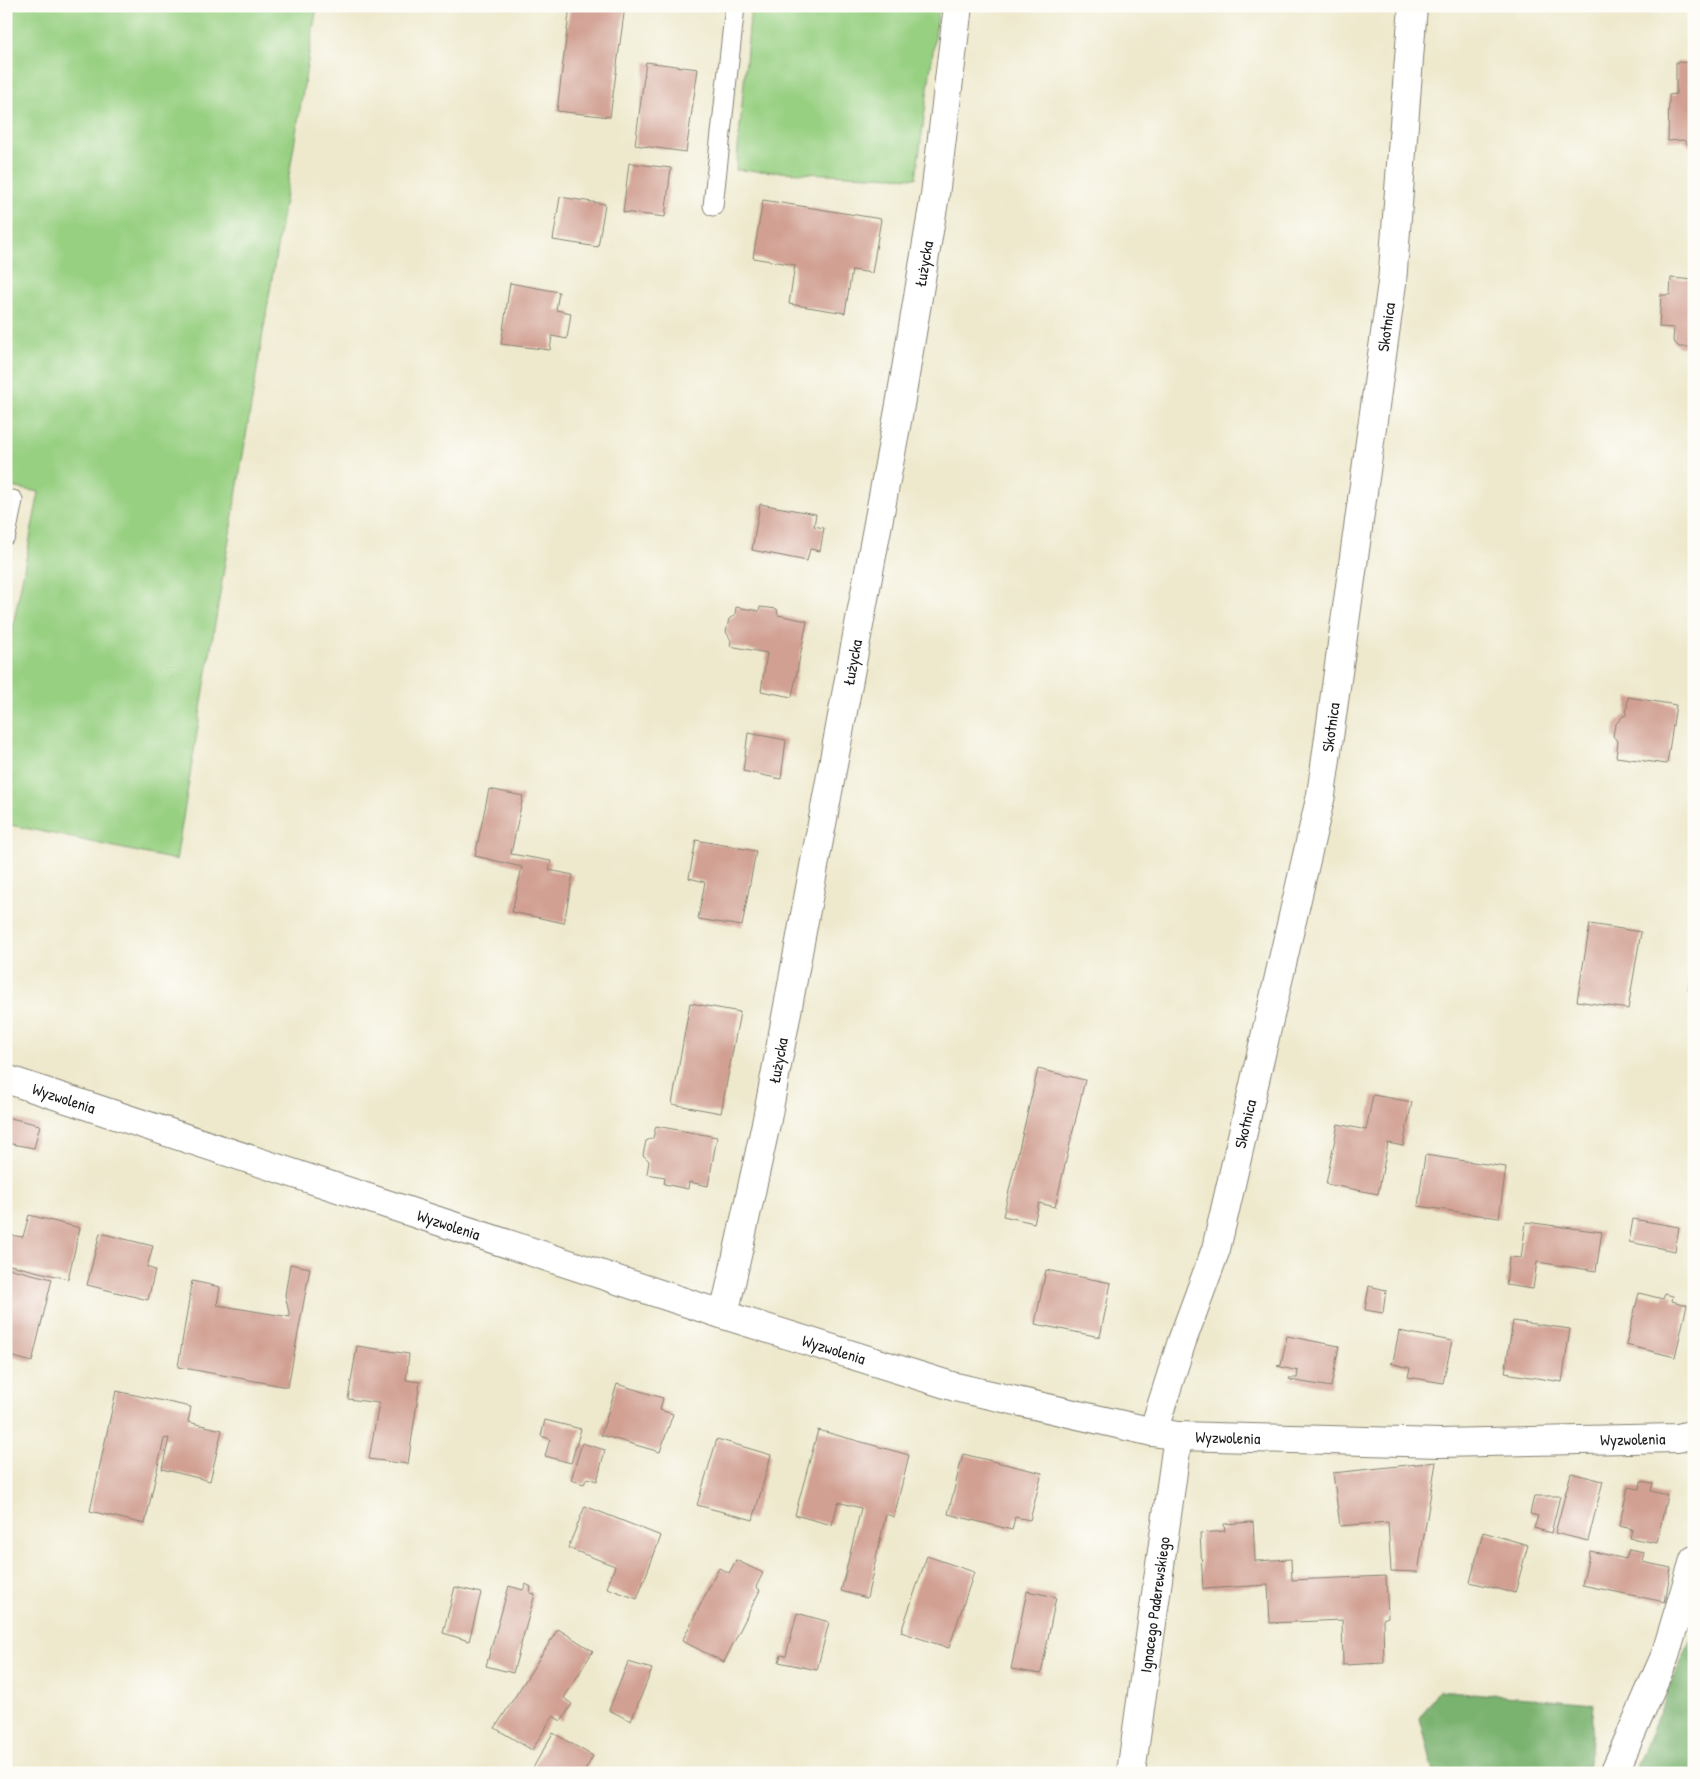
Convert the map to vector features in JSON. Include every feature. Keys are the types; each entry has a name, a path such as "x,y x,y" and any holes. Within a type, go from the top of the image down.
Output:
{"street":[{"name":"Łużycka","path":"724,1315 767,1119 900,406 935,195 958,6"},
{"name":"Skotnica","path":"1166,1434 1182,1340 1216,1249 1321,795 1392,283 1413,6"},
{"name":"Wyzwolenia","path":"6,1079 724,1315 955,1387 1166,1434 1440,1444 1678,1438 1694,1434"},
{"name":"Ignacego Paderewskiego","path":"1131,1773 1166,1434"},
{"path":"1614,1773 1665,1656 1694,1560"}],"lane":[{"path":"713,206 735,6"},
{"path":"6,535 13,500"}],"green space":[{"path":"6,6 317,6 176,860 6,824 6,662 39,492 6,486"},
{"path":"751,6 939,6 916,178 736,170"},
{"path":"1694,1631 1694,1773 1634,1773"},
{"path":"1439,1690 1594,1704 1588,1773 1434,1773 1420,1718"}],"building":[{"path":"570,6 625,6 610,117 557,111"},
{"path":"646,62 698,69 686,152 635,145"},
{"path":"1676,62 1694,63 1694,147 1690,147 1684,140 1668,141 1669,95 1676,94"},
{"path":"629,163 671,168 665,217 623,212"},
{"path":"560,197 605,204 598,247 553,240"},
{"path":"763,200 881,219 872,273 852,270 845,313 789,304 795,265 753,258"},
{"path":"1671,278 1694,280 1694,342 1688,347 1679,347 1673,341 1674,328 1659,327 1661,295 1670,295"},
{"path":"510,283 559,292 556,310 571,313 567,339 552,336 550,350 501,344"},
{"path":"760,504 816,514 814,526 824,528 820,551 810,549 807,561 752,550"},
{"path":"736,607 759,611 760,607 777,609 778,615 807,621 792,697 761,691 767,653 730,646 731,640 726,632 729,619 735,615"},
{"path":"1628,697 1676,705 1667,764 1616,757 1618,742 1613,736 1615,725 1626,715"},
{"path":"748,733 786,740 781,779 743,771"},
{"path":"489,789 523,796 511,854 551,861 549,870 573,875 564,923 512,912 522,867 475,856"},
{"path":"696,840 756,851 742,926 698,919 705,882 689,878"},
{"path":"1590,924 1641,932 1628,1009 1577,1001"},
{"path":"1694,960 1694,991 1688,990"},
{"path":"690,1003 740,1012 721,1113 672,1104"},
{"path":"1038,1069 1085,1080 1055,1207 1039,1203 1034,1223 1003,1216"},
{"path":"1373,1095 1412,1102 1403,1146 1388,1143 1378,1194 1326,1184 1338,1124 1366,1130"},
{"path":"6,1117 40,1125 34,1148 6,1143"},
{"path":"656,1126 717,1137 708,1186 689,1182 688,1189 664,1184 665,1177 647,1174 649,1161 643,1155 646,1141 653,1138"},
{"path":"1425,1155 1506,1167 1499,1218 1418,1206"},
{"path":"29,1215 80,1228 68,1279 6,1264 9,1235 23,1237"},
{"path":"1633,1219 1679,1227 1675,1251 1629,1242"},
{"path":"1526,1222 1602,1232 1596,1271 1537,1262 1533,1289 1506,1285 1509,1257 1521,1258"},
{"path":"100,1233 153,1246 147,1267 155,1270 148,1300 87,1285"},
{"path":"290,1264 310,1268 288,1387 178,1367 192,1281 220,1287 217,1305 290,1317 285,1295"},
{"path":"8,1268 52,1279 32,1362 6,1355 6,1277"},
{"path":"1046,1270 1111,1283 1100,1337 1035,1324"},
{"path":"1369,1286 1386,1290 1383,1313 1365,1310"},
{"path":"1639,1293 1663,1299 1665,1294 1673,1296 1672,1301 1687,1305 1675,1357 1626,1345"},
{"path":"1513,1321 1570,1329 1562,1382 1505,1373"},
{"path":"1399,1331 1452,1341 1443,1383 1408,1377 1410,1368 1390,1363 1393,1362"},
{"path":"1287,1336 1339,1346 1331,1387 1290,1380 1289,1378 1297,1378 1298,1371 1277,1366 1281,1365"},
{"path":"357,1346 409,1354 406,1380 420,1382 408,1464 369,1459 379,1403 348,1399"},
{"path":"617,1384 663,1398 660,1410 673,1414 660,1452 601,1435"},
{"path":"116,1391 191,1407 188,1422 222,1430 210,1481 162,1469 169,1438 164,1439 145,1524 90,1511"},
{"path":"545,1420 581,1429 571,1463 545,1456 550,1439 541,1436"},
{"path":"818,1430 909,1455 894,1517 886,1514 867,1598 841,1591 861,1508 838,1502 832,1525 795,1515"},
{"path":"717,1439 771,1455 753,1520 697,1505"},
{"path":"582,1443 605,1450 597,1481 587,1478 584,1484 571,1480"},
{"path":"963,1454 1042,1473 1030,1520 1015,1517 1012,1530 948,1514"},
{"path":"1436,1462 1418,1572 1391,1571 1388,1522 1340,1526 1333,1473"},
{"path":"1571,1473 1603,1481 1588,1541 1555,1533"},
{"path":"1641,1481 1653,1483 1651,1491 1667,1495 1657,1543 1630,1538 1632,1529 1619,1526 1628,1487 1640,1489"},
{"path":"1534,1496 1560,1496 1551,1533 1534,1528 1538,1516 1530,1514"},
{"path":"585,1506 661,1536 637,1599 607,1588 615,1566 568,1548"},
{"path":"1253,1522 1255,1561 1291,1559 1292,1580 1386,1576 1388,1617 1383,1619 1384,1663 1343,1665 1342,1620 1270,1623 1268,1585 1203,1589 1200,1533 1225,1531 1224,1524"},
{"path":"1483,1532 1528,1545 1515,1593 1470,1582"},
{"path":"1629,1549 1644,1552 1642,1562 1671,1568 1665,1602 1582,1585 1590,1551 1626,1559"},
{"path":"927,1556 974,1572 949,1648 901,1632"},
{"path":"736,1560 763,1573 756,1587 760,1590 724,1662 682,1641 719,1568 729,1573"},
{"path":"526,1584 531,1587 530,1593 535,1594 513,1673 486,1666 509,1586 523,1590"},
{"path":"455,1587 481,1593 469,1641 443,1633"},
{"path":"1027,1591 1056,1597 1041,1674 1011,1669"},
{"path":"797,1613 829,1622 817,1670 779,1662 781,1655 786,1656"},
{"path":"558,1629 593,1651 564,1698 572,1704 561,1721 553,1716 532,1750 495,1728"},
{"path":"628,1662 652,1669 631,1721 609,1710"},
{"path":"553,1733 593,1756 584,1773 530,1773"}]}
